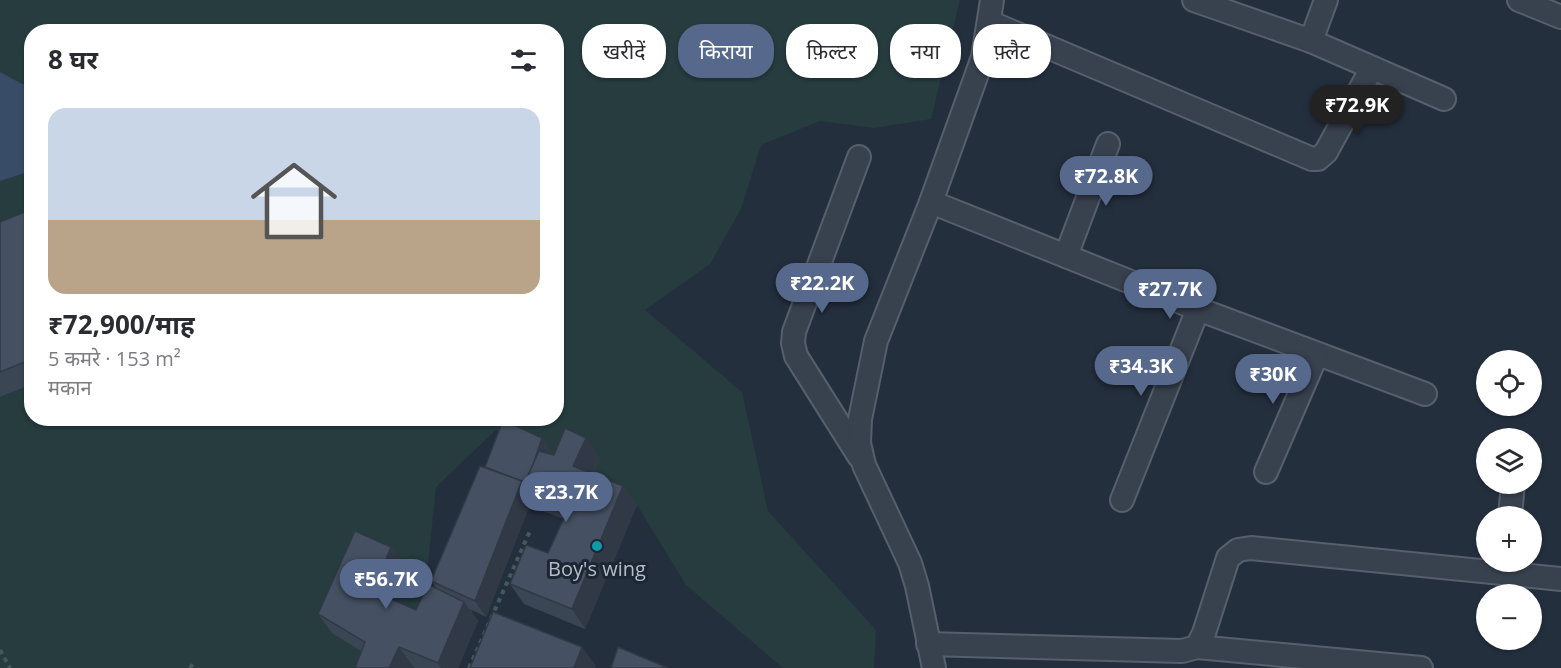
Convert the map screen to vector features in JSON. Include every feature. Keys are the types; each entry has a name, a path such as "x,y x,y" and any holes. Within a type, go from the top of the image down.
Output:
{"street":[{"path":"1311,41 1326,0"},
{"path":"1519,0 1547,8"},
{"path":"1208,3 1311,41 1444,99"},
{"path":"864,465 859,443 860,419 876,341 932,202 983,57 991,11 1312,159 1318,159 1326,152 1372,68"},
{"path":"1066,256 1108,144"},
{"path":"859,157 794,332 793,343 796,356 864,465 910,563 934,668"},
{"path":"932,202 1198,309 1425,394"},
{"path":"1122,500 1198,309"},
{"path":"1266,472 1317,354"},
{"path":"1197,647 1204,633 1228,558 1238,550 1251,548 1476,565"},
{"path":"1528,572 1561,579"},
{"path":"928,644 1182,651 1197,647 1421,668"}],"path":[{"path":"469,668 530,531"},
{"path":"0,650 10,668"},
{"path":"190,668 194,662"}],"green space":[{"path":"0,0 960,0 954,24 890,24 890,78 941,78 931,119 874,128 820,121 761,145 741,209 710,264 645,310 742,392 768,511 876,630 874,668 783,668 686,585 637,505 496,430 436,487 426,583 443,668 0,668"}],"water":[{"path":"0,72 24,84 24,173 0,181"}],"building":[{"path":"24,212 24,362 0,372 0,222"},
{"path":"501,426 516,426 542,438 524,484 522,481 485,467"},
{"path":"565,428 586,438 573,466 623,486 572,609 510,584 526,545 548,553 569,507 522,489 539,451 554,455"},
{"path":"480,466 522,481 475,601 431,581"},
{"path":"355,531 391,547 373,591 416,610 428,584 464,602 438,663 399,647 389,668 355,668 365,642 318,614"},
{"path":"493,612 582,647 574,668 470,668"},
{"path":"618,647 668,668 611,668"}],"place":[{"name":"Boy's wing","path":"597,546"}]}
